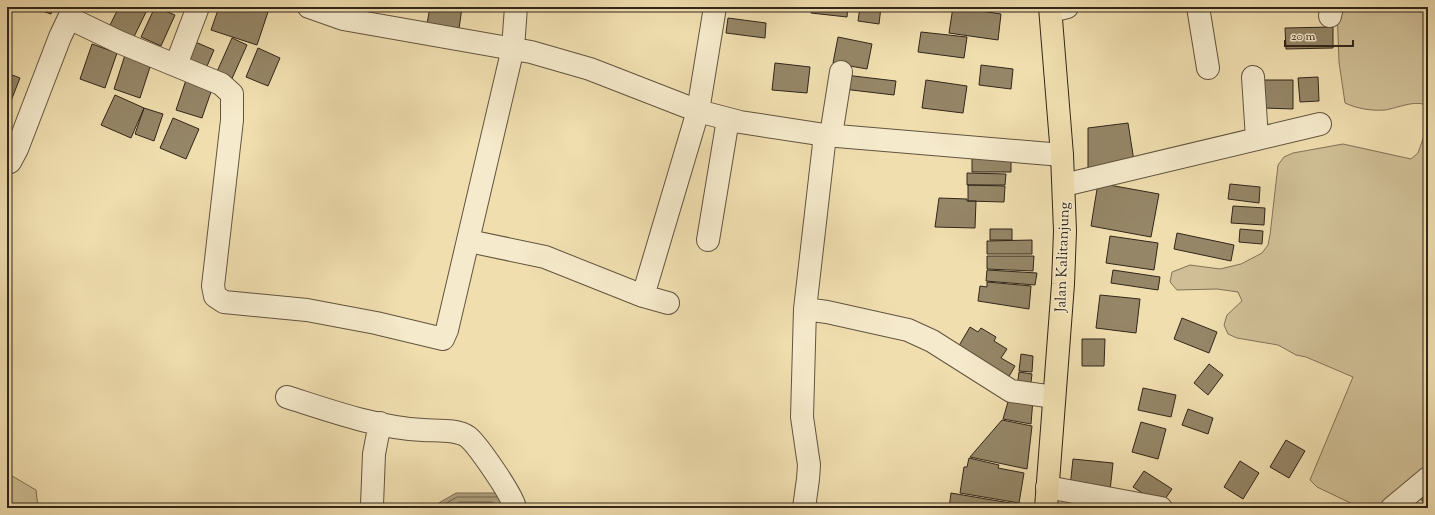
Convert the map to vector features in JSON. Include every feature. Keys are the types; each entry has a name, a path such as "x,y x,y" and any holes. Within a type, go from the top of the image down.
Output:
{"main road":[{"name":"Jalan Kalitanjung","path":"1046,508 1065,231 1056,8"}],"street":[{"path":"176,65 198,7"},
{"path":"310,7 513,48 590,69 698,111 728,119 828,135 1062,155"},
{"path":"8,163 71,13 119,42 221,84 232,94 232,120 213,286 214,296 224,302 307,310 443,338 447,330 469,241 513,48 516,7"},
{"path":"643,296 698,111 715,7"},
{"path":"1198,7 1208,68"},
{"path":"804,508 809,472 802,417 805,309 828,135 840,72"},
{"path":"1253,76 1257,139"},
{"path":"708,240 728,119"},
{"path":"1064,185 1320,124"},
{"path":"469,241 545,256 643,296 668,303"},
{"path":"805,309 842,315 908,330 932,341 1011,391 1054,397"},
{"path":"287,397 380,423 421,430 449,432 468,437 479,450 511,497 515,508"},
{"path":"372,505 374,454 380,423"},
{"path":"1392,508 1428,478"},
{"path":"1047,487 1161,508"}],"shaded area":[{"path":"1337,7 1428,7 1428,106 1418,103 1385,110 1375,110 1360,108 1345,103 1339,62"},
{"path":"1428,132 1428,471 1389,497 1377,508 1361,508 1317,487 1310,480 1353,377 1306,357 1296,355 1278,345 1237,338 1228,334 1224,325 1227,315 1242,301 1238,292 1217,289 1177,290 1170,282 1172,272 1190,265 1220,269 1241,264 1262,253 1268,245 1270,235 1278,165 1284,157 1293,153 1343,144 1411,159 1418,153 1424,136"},
{"path":"7,473 36,490 38,508 7,508"}],"water":[{"path":"456,493 501,493 504,508 430,508"}],"building":[{"path":"31,7 53,7 51,14"},
{"path":"119,7 141,7 147,10 131,43 107,31"},
{"path":"155,7 175,15 161,46 141,37"},
{"path":"219,7 252,7 268,12 257,45 211,30"},
{"path":"430,7 462,7 459,29 427,24"},
{"path":"811,7 848,7 847,17 811,13"},
{"path":"860,7 881,7 879,24 858,21"},
{"path":"953,7 1001,14 998,40 949,33"},
{"path":"728,18 766,23 765,38 726,33"},
{"path":"1333,27 1333,48 1286,49 1285,28"},
{"path":"921,32 967,37 964,58 918,52"},
{"path":"838,37 872,44 867,69 833,63"},
{"path":"232,38 247,45 230,83 215,76"},
{"path":"193,41 214,50 204,73 183,64"},
{"path":"92,44 117,53 105,88 80,79"},
{"path":"258,48 280,58 268,86 246,77"},
{"path":"125,55 151,64 140,98 114,89"},
{"path":"775,63 810,67 807,93 772,90"},
{"path":"981,65 1013,69 1011,89 979,85"},
{"path":"7,73 20,78 7,111"},
{"path":"845,75 896,81 894,95 843,89"},
{"path":"187,77 213,86 202,118 176,110"},
{"path":"1318,77 1319,101 1300,102 1298,78"},
{"path":"926,80 967,86 963,113 922,108"},
{"path":"1263,80 1293,80 1293,109 1263,108"},
{"path":"115,95 144,108 131,138 101,125"},
{"path":"144,108 163,114 154,141 135,134"},
{"path":"173,118 199,129 186,159 160,148"},
{"path":"1128,123 1134,161 1088,168 1088,128"},
{"path":"972,152 1011,152 1011,172 972,172"},
{"path":"967,173 1006,174 1005,185 967,185"},
{"path":"1098,183 1159,194 1151,237 1091,226"},
{"path":"1230,184 1260,187 1259,203 1228,199"},
{"path":"968,185 1005,186 1004,202 968,201"},
{"path":"939,198 967,199 967,201 976,201 975,228 935,227"},
{"path":"1233,206 1265,208 1264,225 1231,223"},
{"path":"990,229 1012,229 1012,240 990,240"},
{"path":"1240,229 1263,231 1262,244 1239,242"},
{"path":"1177,233 1234,245 1231,261 1174,249"},
{"path":"1110,236 1158,243 1154,270 1106,263"},
{"path":"1032,240 1032,254 987,254 987,241"},
{"path":"987,256 1034,256 1033,271 987,269"},
{"path":"987,270 1037,273 1035,285 986,281"},
{"path":"1113,270 1160,277 1158,290 1111,283"},
{"path":"987,282 1031,286 1029,309 978,301 980,286 987,287"},
{"path":"1100,295 1140,299 1136,333 1096,328"},
{"path":"1182,318 1217,332 1209,353 1174,339"},
{"path":"970,327 978,332 981,328 996,337 994,341 1007,349 1001,358 1015,366 1007,380 957,349"},
{"path":"1082,339 1105,339 1104,366 1082,366"},
{"path":"1021,354 1033,356 1032,372 1019,371"},
{"path":"1209,364 1223,375 1208,395 1194,383"},
{"path":"1019,372 1032,374 1030,390 1017,388"},
{"path":"1143,388 1176,395 1171,417 1138,410"},
{"path":"1010,395 1033,399 1031,424 1003,419"},
{"path":"1188,409 1213,418 1208,434 1182,425"},
{"path":"1002,420 1032,426 1027,469 970,457"},
{"path":"1141,422 1166,429 1158,459 1132,452"},
{"path":"1286,440 1305,451 1289,478 1270,467"},
{"path":"969,458 999,465 998,468 1024,473 1019,503 960,493 964,467 967,467"},
{"path":"1073,459 1113,463 1110,491 1070,487"},
{"path":"1240,461 1259,473 1243,499 1224,487"},
{"path":"1144,471 1172,489 1161,505 1133,487"},
{"path":"1428,488 1428,505 1416,496"},
{"path":"951,493 1022,505 1021,508 949,508"}]}
